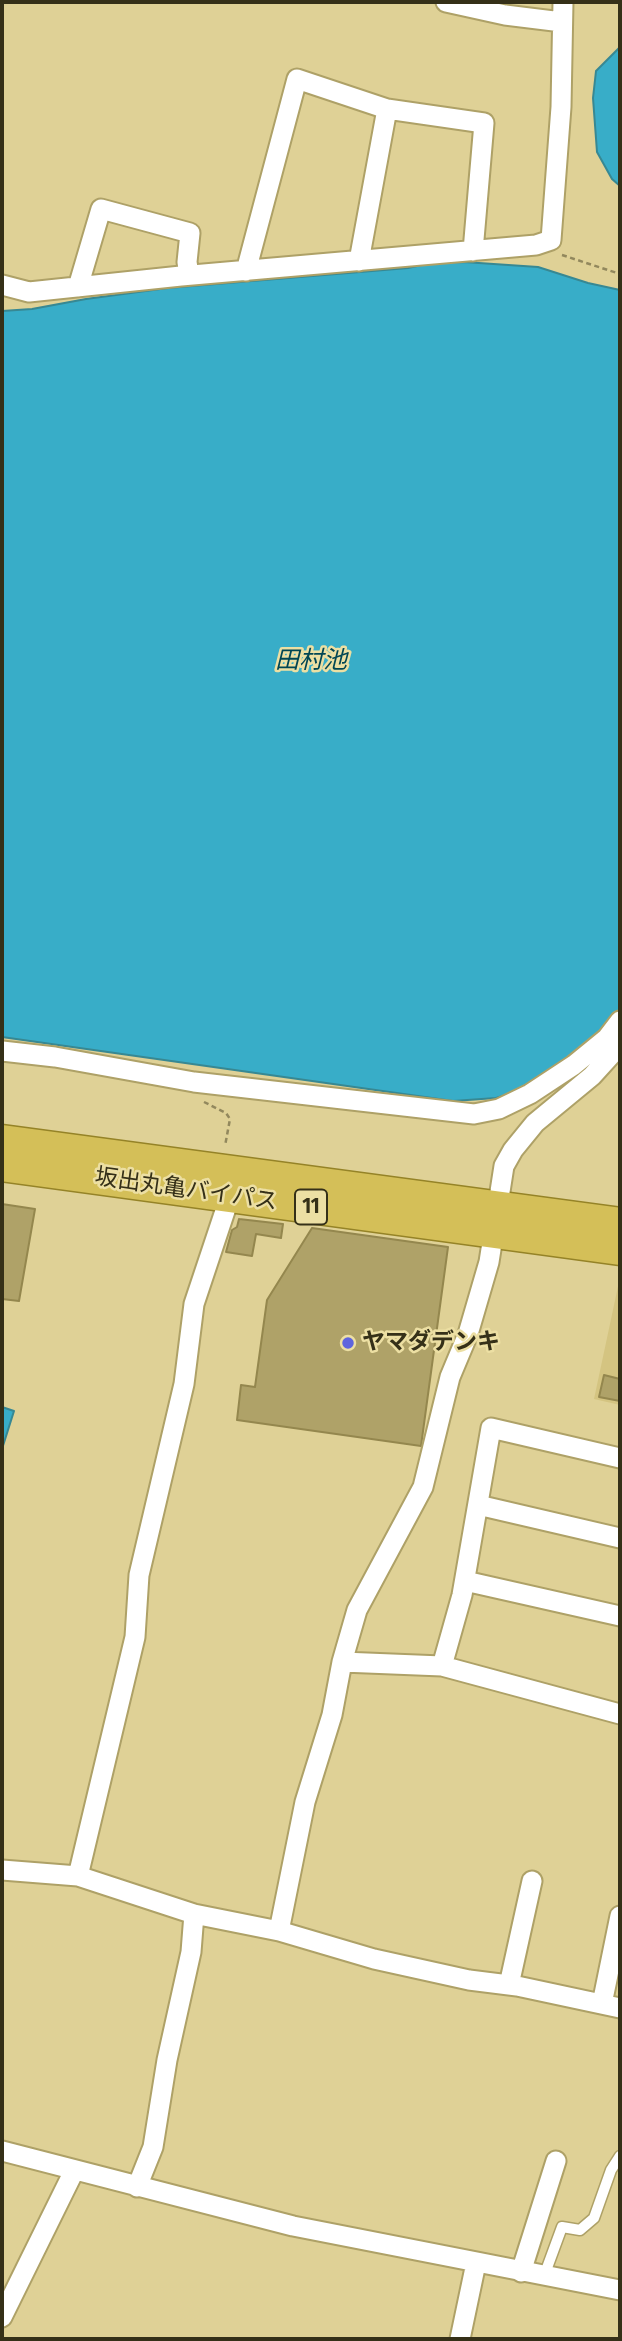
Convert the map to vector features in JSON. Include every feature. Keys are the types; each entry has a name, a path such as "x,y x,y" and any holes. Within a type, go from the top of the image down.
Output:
{"highway":[{"name":"坂出丸亀バイパス","path":"2,1141 226,1183"},
{"name":"坂出丸亀バイパス","path":"2,1165 226,1183 496,1219 620,1224"},
{"name":"坂出丸亀バイパス","path":"496,1219 620,1249"}],"street":[{"path":"446,2 505,15 562,22"},
{"path":"2,303 29,292 189,275 536,246 551,240 561,107 563,2"},
{"path":"246,271 297,79 387,109 484,122 473,251"},
{"path":"359,261 387,109"},
{"path":"78,287 101,209 190,233 187,261 189,275"},
{"path":"2,285 29,292"},
{"path":"2,1051 55,1057 187,1081 474,1114 499,1110 541,1087 607,1038 620,1021"},
{"path":"279,1931 302,1814 332,1715 342,1662 357,1610 423,1487 450,1377 478,1300 496,1219 504,1166 523,1136 604,1065 620,1045"},
{"path":"78,1876 135,1637 139,1575 184,1384 194,1304 226,1183"},
{"path":"442,1666 465,1581 491,1428 620,1458"},
{"path":"478,1505 620,1538"},
{"path":"465,1581 620,1616"},
{"path":"342,1662 442,1666 620,1714"},
{"path":"2,1870 78,1876 194,1914 279,1931 374,1959 469,1980 509,1985 611,2006 620,1916"},
{"path":"509,1985 532,1881"},
{"path":"137,2187 153,2147 167,2060 191,1952 194,1914"},
{"path":"2,2151 293,2226 620,2290"},
{"path":"520,2272 539,2190 556,2161"},
{"path":"2,2317 74,2171"},
{"path":"460,2339 476,2263"}],"lane":[{"path":"544,2276 562,2227 580,2230 594,2218 611,2170 620,2156"}],"path":[{"path":"536,246 620,274"},
{"path":"187,1081 188,1087 195,1095 226,1113 230,1119 226,1183"}],"shaded area":[{"path":"620,1277 620,1405 594,1399"}],"water":[{"path":"620,47 620,186 612,179 597,152 593,98 596,71"},
{"name":"田村池","path":"464,262 538,267 620,290 620,1012 582,1055 542,1084 496,1098 453,1101 2,1037 2,311 32,309 168,288"},
{"path":"2,1407 14,1411 2,1449"}],"building":[{"path":"2,1204 35,1209 19,1301 2,1299"},
{"path":"239,1219 283,1224 281,1238 256,1234 252,1256 226,1252 232,1230 237,1227"},
{"name":"ヤマダデンキ","path":"312,1228 448,1247 421,1446 237,1420 241,1385 255,1387 267,1300"},
{"path":"604,1375 620,1379 620,1401 599,1397"}],"place":[{"name":"ヤマダデンキ","path":"348,1343"}]}
